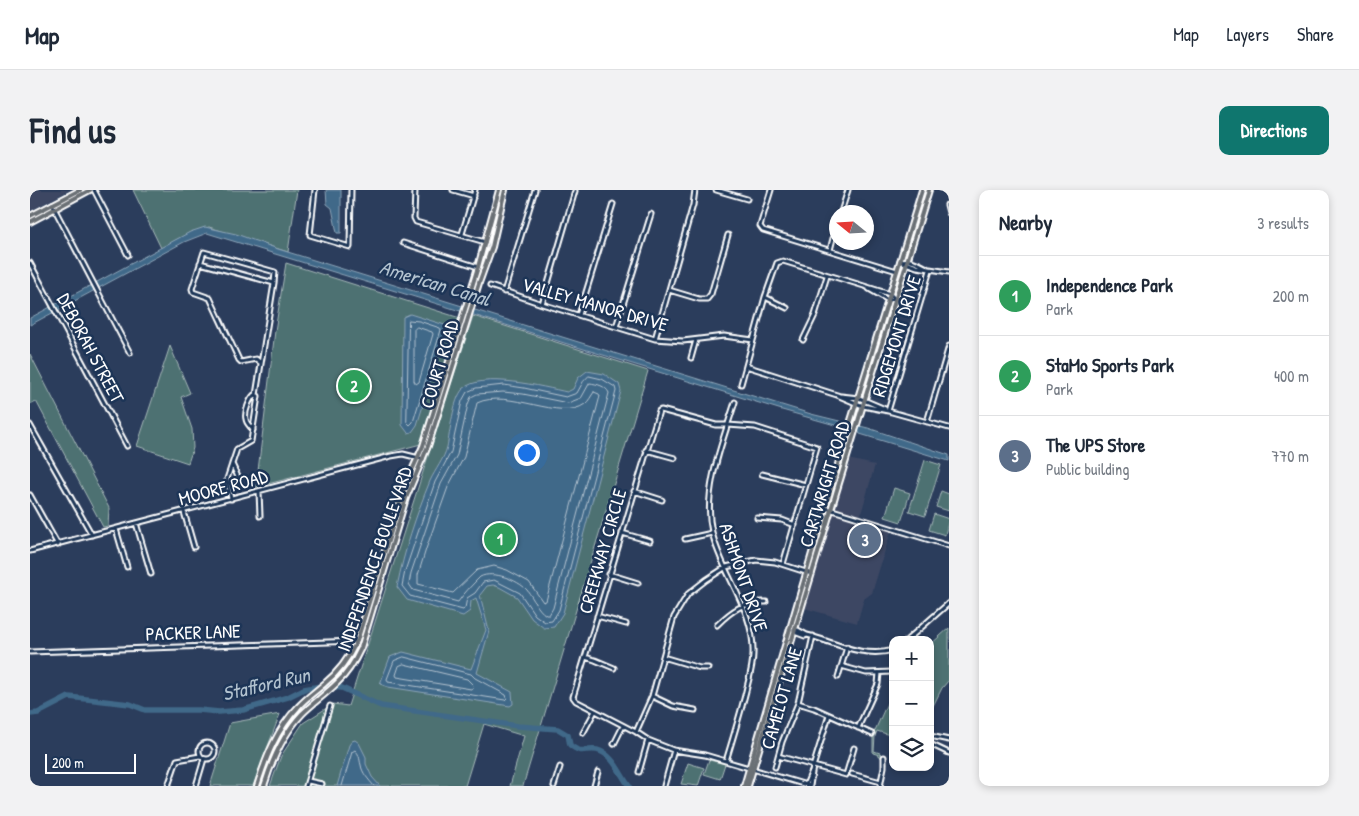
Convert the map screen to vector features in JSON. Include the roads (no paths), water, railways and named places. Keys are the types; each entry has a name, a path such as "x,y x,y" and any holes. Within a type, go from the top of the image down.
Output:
{"main road":[{"path":"54,207 80,190"},
{"path":"30,216 39,214 92,190"},
{"name":"COURT ROAD","path":"463,325 463,314 499,190"},
{"name":"COURT ROAD","path":"423,459 463,325 468,316 492,247 505,190"},
{"name":"CARTWRIGHT ROAD","path":"744,786 796,631 848,430 922,190"},
{"name":"CARTWRIGHT ROAD","path":"748,786 751,769 806,572 858,422 929,190"},
{"path":"30,222 39,214"},
{"path":"873,351 879,353"},
{"name":"COURT ROAD","path":"418,458 454,354"},
{"name":"INDEPENDENCE BOULEVARD","path":"257,786 265,760 274,740 296,708 336,674 357,641 400,501 418,458"},
{"name":"INDEPENDENCE BOULEVARD","path":"264,786 280,746 295,722 342,679 361,648 406,498 423,459"},
{"path":"367,608 373,610"}],"street":[{"path":"92,190 128,255"},
{"path":"315,190 310,236 350,247 351,190"},
{"path":"415,190 414,218 416,222 485,242"},
{"path":"453,190 474,196"},
{"path":"462,234 475,190"},
{"path":"504,292 535,190"},
{"path":"655,338 693,205 695,190"},
{"path":"716,190 730,192 747,199"},
{"path":"771,190 760,226 763,230 829,250"},
{"path":"843,205 848,190"},
{"path":"542,304 574,191"},
{"path":"579,315 613,204"},
{"path":"947,205 949,213"},
{"path":"54,207 130,353"},
{"path":"616,327 651,214"},
{"path":"669,290 699,299 707,299 711,294 728,235"},
{"path":"403,243 478,267"},
{"path":"830,250 897,271"},
{"path":"231,499 227,479 237,449 251,441 258,396 256,395 262,363 275,274 273,271 206,252 203,253 192,287 194,292 210,298 239,360 241,362 256,359 262,363"},
{"path":"741,384 765,298 777,263 783,261 890,294 895,299"},
{"path":"900,261 930,270 949,272"},
{"name":"DEBORAH STREET","path":"30,263 127,446"},
{"path":"200,263 274,283"},
{"name":"RIDGEMONT DRIVE","path":"888,410 930,270"},
{"path":"803,340 815,315 827,276"},
{"name":"VALLEY MANOR DRIVE","path":"490,286 542,304 655,338 683,341 724,336 753,340"},
{"path":"869,288 888,300 895,299"},
{"path":"765,298 787,308"},
{"path":"691,358 696,340"},
{"path":"927,422 949,346"},
{"path":"746,366 837,395 862,406 888,410"},
{"path":"253,430 246,421 245,416 252,397 256,395"},
{"path":"837,395 859,398 888,410 949,428"},
{"name":"ASHMONT DRIVE","path":"726,761 750,675 754,653 743,605 718,552 710,519 710,494 735,402"},
{"name":"CREEKWAY CIRCLE","path":"595,711 574,699 574,694 658,411 661,410 716,425 728,424"},
{"path":"728,424 756,427 817,448 784,564"},
{"path":"30,426 92,535"},
{"path":"646,450 675,458"},
{"name":"MOORE ROAD","path":"30,552 391,456 403,454 423,459"},
{"path":"227,484 239,479 232,464"},
{"path":"762,474 806,485"},
{"path":"259,491 260,516"},
{"path":"634,491 662,500"},
{"path":"30,494 58,545"},
{"path":"828,509 949,546"},
{"path":"184,512 194,548"},
{"path":"757,518 782,520 795,525"},
{"path":"136,524 151,574"},
{"path":"116,529 128,567"},
{"path":"622,533 650,541"},
{"path":"685,539 712,533"},
{"path":"636,732 652,696 674,617 688,594 726,567 756,560 784,564 812,574"},
{"path":"609,574 638,583"},
{"path":"717,625 743,605 754,602 766,602"},
{"path":"912,636 949,603"},
{"path":"597,616 626,624"},
{"path":"790,629 868,652 881,653 889,651"},
{"name":"CAMELOT LANE","path":"775,767 798,703 813,636"},
{"name":"PACKER LANE","path":"30,652 357,641"},
{"path":"838,677 847,647"},
{"path":"585,657 614,668"},
{"path":"663,658 700,668 708,668"},
{"path":"841,666 866,673 889,672"},
{"path":"858,728 878,684 879,673"},
{"path":"652,696 673,706 695,710"},
{"path":"798,703 872,734"},
{"path":"306,786 330,706"},
{"path":"582,733 595,711 648,740 674,750 726,761 794,784 808,785 829,715"},
{"path":"614,744 623,726"},
{"path":"934,737 949,740"},
{"path":"639,772 648,740"},
{"path":"205,743 213,746 214,750 212,757 204,759 200,756 199,749 205,743"},
{"path":"934,746 949,753"},
{"path":"778,756 846,775 854,748"},
{"path":"664,786 674,750"},
{"path":"168,786 177,760 200,756"},
{"path":"852,774 880,784 884,758"},
{"path":"196,786 204,759"},
{"path":"554,786 560,767"},
{"path":"594,786 598,772"},
{"path":"308,781 322,784"}],"water":[{"path":"326,190 341,190 341,233 337,233 332,208 327,204"},
{"name":"American Canal","path":"205,227 236,234 278,249 811,414 868,428 949,455 949,461 860,434 858,430 782,410 207,233 184,242 30,325 30,318 190,232"},
{"path":"410,314 448,326 417,425 412,432 408,433 402,425 403,317"},
{"path":"587,371 604,374 619,384 621,391 563,613 554,627 544,628 532,619 517,597 499,587 487,586 480,595 489,631 477,673 512,692 513,704 510,706 388,687 380,684 390,657 403,652 471,669 486,630 476,598 471,601 470,611 463,616 407,600 397,587 420,507 430,481 446,451 454,408 463,389 484,381 498,381 529,384 567,392 573,389 578,378"},
{"path":"355,740 359,743 366,757 366,764 372,777 380,786 337,786 349,745"}],"waterway":[{"name":"Stafford Run","path":"30,714 38,713 69,697 130,704 145,710 219,712 243,710 288,697 304,689 321,686 342,688 381,706 518,726 558,729 568,735 570,745 577,750 597,750 603,752 616,765 629,786"}],"place":[{"name":"StaMo Sports Park","path":"354,386"},
{"name":"Independence Park","path":"500,539"},
{"name":"The UPS Store","path":"865,540"}]}
